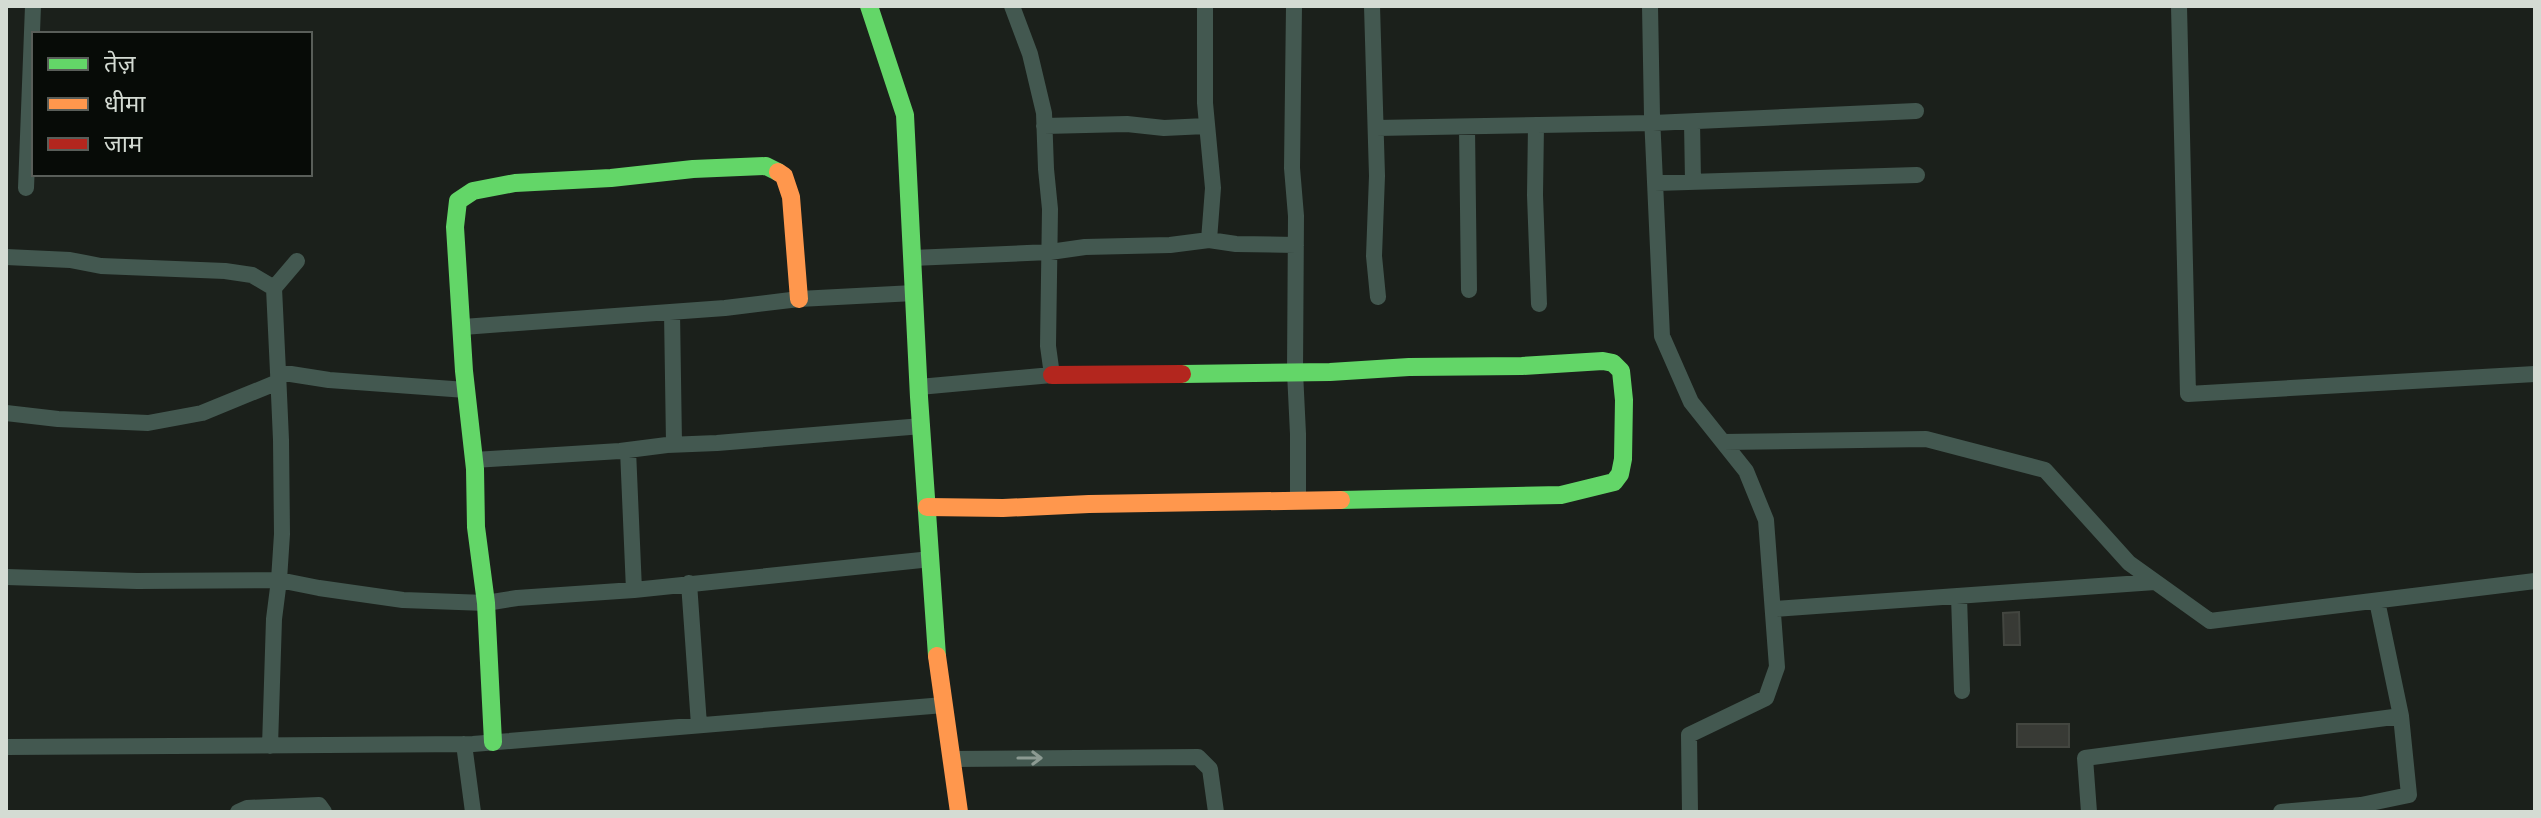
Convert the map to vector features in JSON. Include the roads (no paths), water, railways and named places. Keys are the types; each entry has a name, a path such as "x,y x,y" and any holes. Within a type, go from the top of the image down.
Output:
{"street":[{"path":"26,188 33,6"},
{"path":"869,6 905,115 937,653 959,812"},
{"path":"1012,6 1034,66 1044,126 1050,209 1048,346 1052,375"},
{"path":"1205,6 1206,126 1213,188 1209,240"},
{"path":"1294,6 1292,168 1296,245 1298,501"},
{"path":"1372,6 1376,128 1374,256 1378,297"},
{"path":"1650,6 1662,336 1691,402 1746,471 1766,520 1777,667 1766,698 1689,735 1690,812"},
{"path":"2179,6 2188,394 2535,374"},
{"path":"1376,128 1692,122 1916,111"},
{"path":"1692,122 1693,181"},
{"path":"1536,125 1539,304"},
{"path":"1044,126 1206,126"},
{"path":"1467,128 1469,290"},
{"path":"493,742 486,603 476,527 474,460 455,227 458,201 473,191 515,183 766,166 784,176 791,197 799,299"},
{"path":"1655,183 1917,175"},
{"path":"912,258 1170,245 1209,240 1236,244 1296,245"},
{"path":"6,257 70,260 101,266 225,271 252,275 274,288"},
{"path":"270,746 274,619 279,580 281,440 274,288 297,261"},
{"path":"463,327 672,312 799,299 914,293"},
{"path":"672,312 676,417 674,444"},
{"path":"919,387 1052,375 1295,372 1603,361 1613,363 1621,371 1624,400 1620,474 1614,482 1550,495 1003,508 927,507"},
{"path":"6,413 148,423 202,413 278,377 466,390"},
{"path":"474,460 922,426"},
{"path":"1723,442 1926,439 2045,470 2129,563 2210,621 2535,581"},
{"path":"628,450 634,590"},
{"path":"6,577 137,581 279,580 403,600 486,603 931,559"},
{"path":"1773,609 2155,582"},
{"path":"689,583 699,725"},
{"path":"1959,596 1962,691"},
{"path":"2281,812 2361,805 2409,795 2401,716 2377,601"},
{"path":"6,747 464,744 944,705"},
{"path":"2089,812 2085,758 2401,716"},
{"path":"464,744 473,812"},
{"path":"952,759 1198,757 1210,769 1216,812"},
{"path":"238,812 247,808 319,805 324,812"}]}
